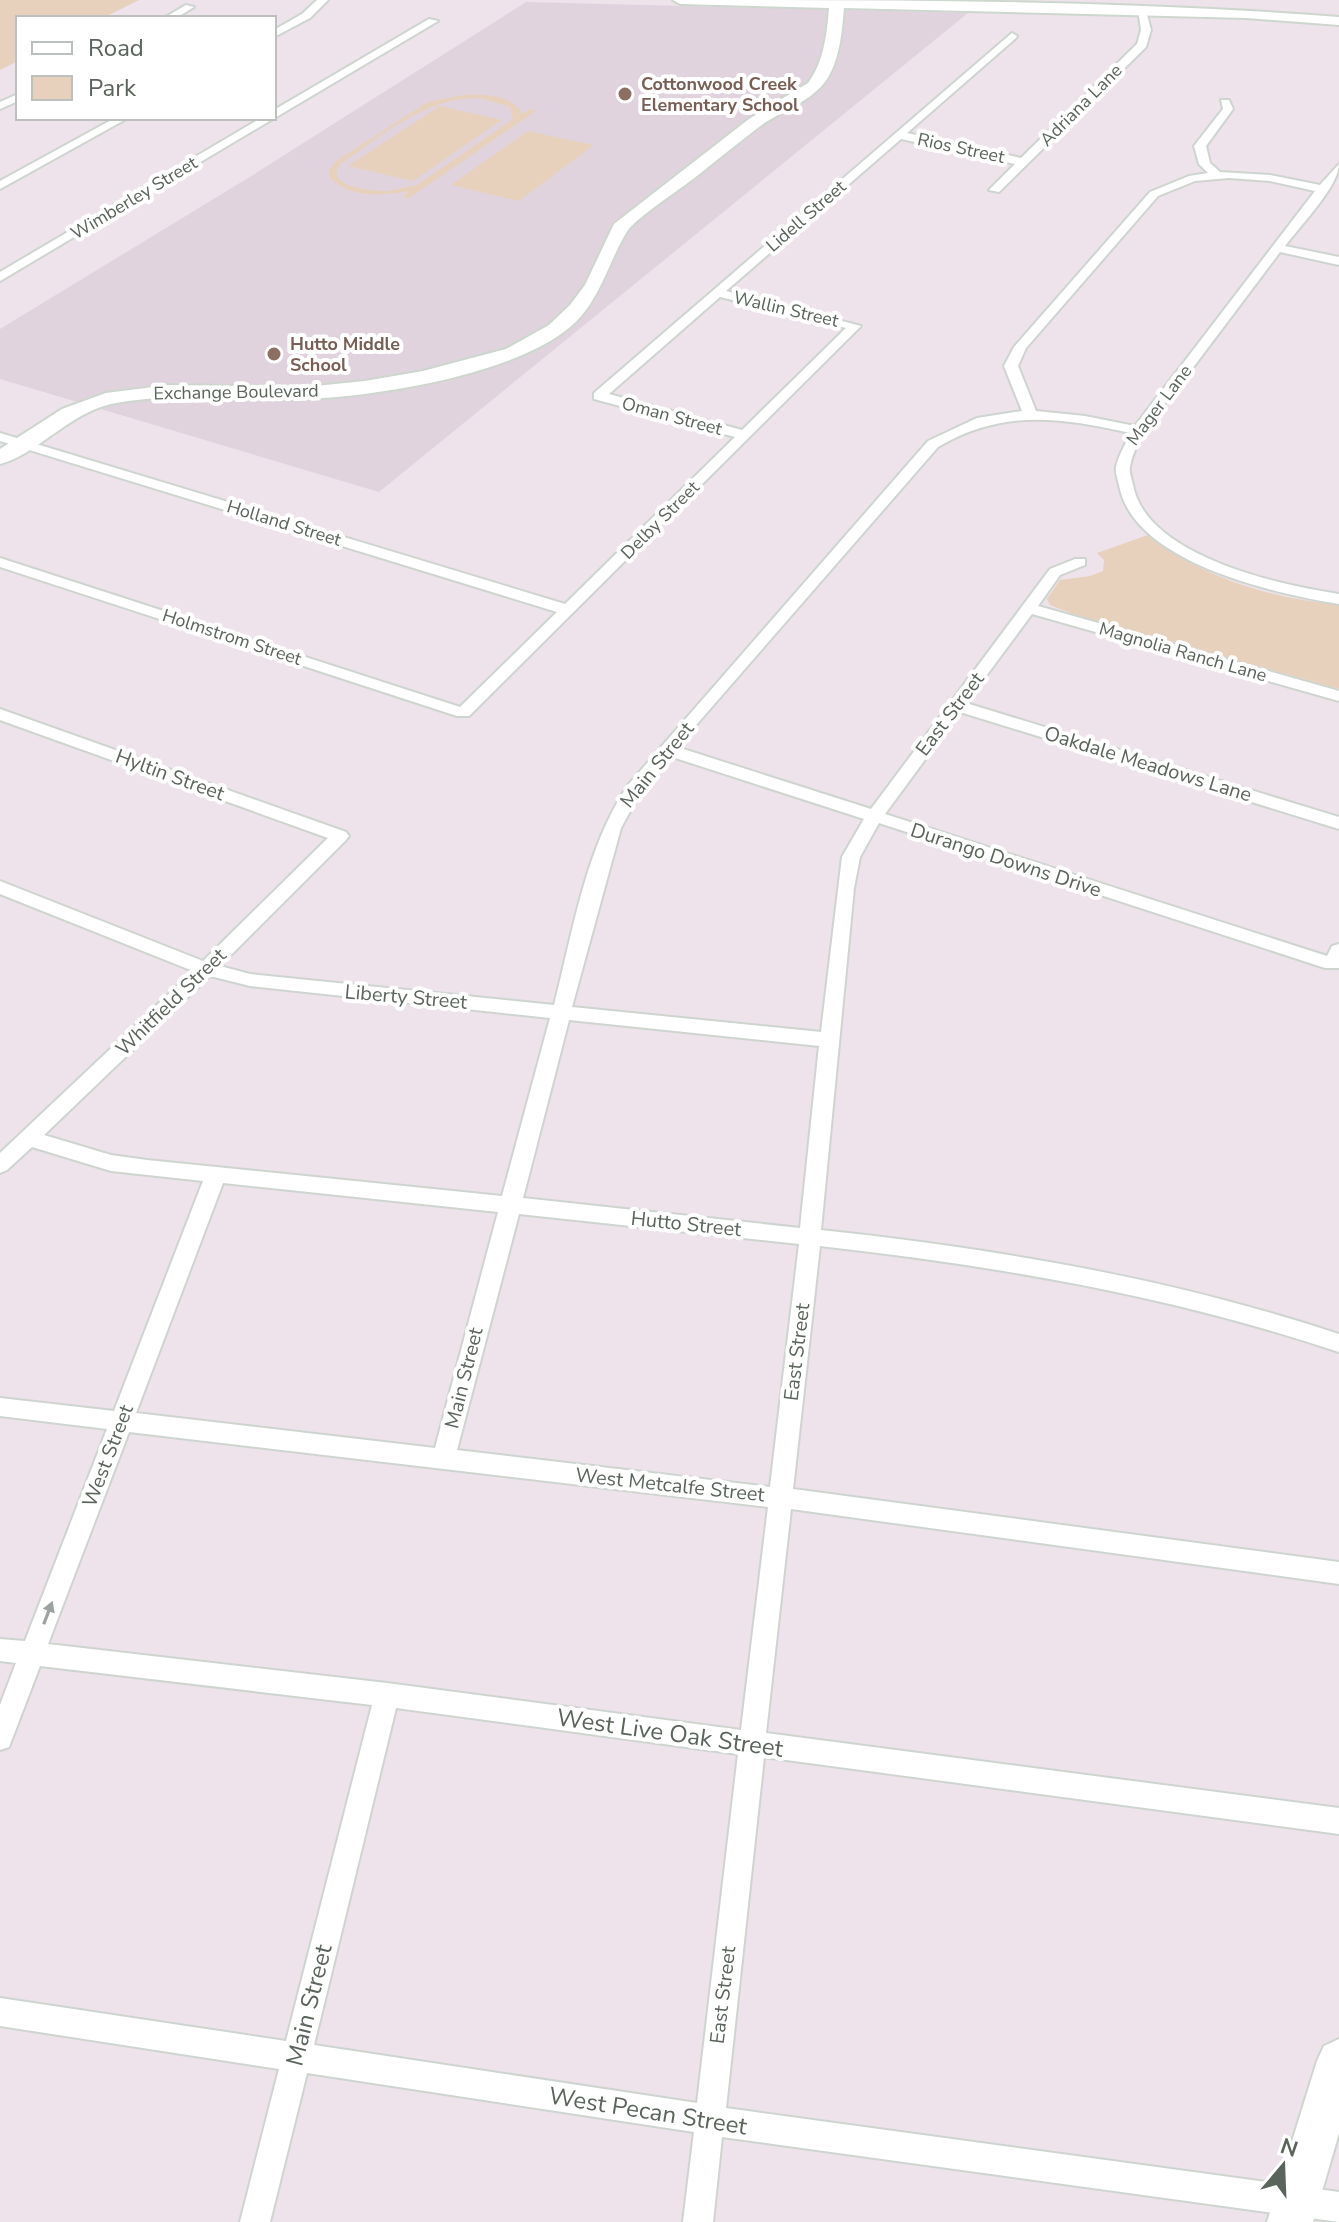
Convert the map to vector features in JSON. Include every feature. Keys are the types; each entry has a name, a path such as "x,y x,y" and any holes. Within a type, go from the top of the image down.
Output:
{"street":[{"path":"276,33 306,16 323,0"},
{"path":"680,0 1141,11 1339,21"},
{"name":"Exchange Boulevard","path":"0,458 69,413 106,399 169,391 305,393 365,387 424,377 513,353 556,329 577,309 594,286 620,228 755,122 814,86 822,75 834,36 837,2"},
{"path":"173,16 189,7"},
{"name":"Adriana Lane","path":"995,190 1142,45 1146,30 1141,11"},
{"name":"Wimberley Street","path":"276,114 433,21"},
{"name":"Lidell Street","path":"599,396 1012,36"},
{"path":"1216,175 1200,155 1200,146 1228,109 1225,102"},
{"path":"0,186 119,120"},
{"name":"Wimberley Street","path":"0,277 266,120"},
{"name":"Rios Street","path":"899,135 1023,162"},
{"name":"Mager Lane","path":"1339,167 1138,431 1126,448 1122,465 1123,482 1131,502 1146,522 1176,548 1249,580 1284,590 1339,599"},
{"path":"1030,413 1011,366 1026,339 1154,194 1175,183 1216,175 1270,178 1324,189"},
{"path":"1278,248 1339,261"},
{"name":"Wallin Street","path":"717,293 855,326"},
{"name":"Delby Street","path":"463,713 855,326"},
{"name":"Oman Street","path":"599,396 745,435"},
{"name":"Main Street","path":"443,1460 611,825 625,800 933,444 962,426 1030,413 1065,415 1138,431"},
{"name":"Holland Street","path":"0,437 568,610"},
{"name":"Holmstrom Street","path":"0,562 463,713"},
{"name":"East Street","path":"698,2222 810,1237 828,1040 851,857 873,818 1055,572 1080,562"},
{"name":"Magnolia Ranch Lane","path":"1028,608 1339,696"},
{"name":"Oakdale Meadows Lane","path":"956,705 1339,823"},
{"name":"Hyltin Street","path":"0,714 340,836"},
{"name":"Durango Downs Drive","path":"666,749 1332,964 1339,950"},
{"name":"Whitfield Street","path":"0,1165 340,836"},
{"name":"Liberty Street","path":"0,887 206,969 296,987 828,1040"},
{"name":"Hutto Street","path":"28,1138 111,1163 810,1237 1069,1271 1150,1287 1339,1343"},
{"name":"West Street","path":"0,1738 216,1174"},
{"name":"West Metcalfe Street","path":"0,1407 781,1498 1339,1573"},
{"name":"West Live Oak Street","path":"0,1650 387,1695 1339,1821"},
{"name":"Main Street","path":"255,2222 387,1695"},
{"name":"West Pecan Street","path":"0,2012 1294,2212 1339,2207"},
{"path":"1294,2212 1339,2061"}],"shaded area":[{"path":"526,2 968,13 379,492 0,379 0,329 253,175"}],"green space":[{"path":"0,0 139,0 107,16 16,16 16,62 0,70"},
{"path":"464,95 489,95 512,102 522,114 530,109 536,111 409,198 403,197 409,191 388,194 357,192 338,185 330,178 329,170 337,160 428,102","holes":["480,98 510,107 513,119 417,185 388,191 369,190 347,185 337,177 337,169 342,163 390,129 424,110 442,103"]},
{"path":"440,106 502,120 413,181 348,166"},
{"path":"528,131 594,145 519,201 451,185"},
{"path":"1148,535 1192,563 1238,584 1288,597 1339,605 1339,689 1050,605 1047,599 1060,580 1103,571 1104,560 1097,553"}],"place":[{"name":"Cottonwood Creek Elementary School","path":"625,94"},
{"name":"Hutto Middle School","path":"274,354"}]}
